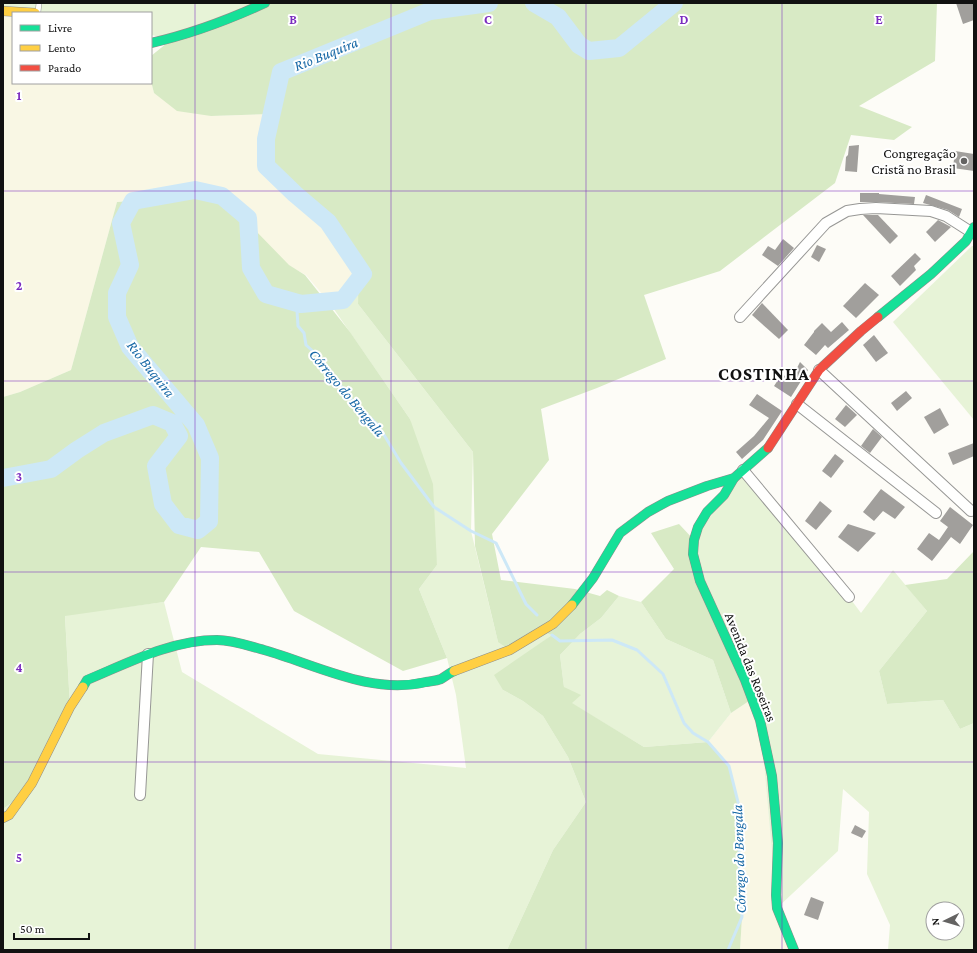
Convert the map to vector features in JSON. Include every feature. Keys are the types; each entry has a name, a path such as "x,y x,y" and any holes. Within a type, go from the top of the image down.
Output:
{"street":[{"path":"152,43 172,39 209,27 265,3"},
{"path":"3,11 20,12"},
{"path":"3,818 9,815 32,783 70,707 87,680 148,654 195,641 218,640 236,642 275,653 362,682 392,686 418,684 441,679 452,672 510,650 553,624 574,603 593,578 620,533 648,512 668,501 707,486 734,478 770,446 819,370 861,331 931,274 966,241 973,230 946,216 931,211 860,208 847,211 826,223 740,317"},
{"path":"819,370 970,511"},
{"path":"797,404 936,513"},
{"path":"743,470 849,597"},
{"name":"Avenida das Roseiras","path":"734,478 724,495 707,512 698,527 694,540 694,554 700,581 760,720 772,776 778,843 777,908 794,950"},
{"path":"140,795 148,654"}],"shaded area":[{"path":"3,11 12,13 12,84 152,84 154,93 211,116 271,114 266,139 266,166 295,194 328,222 363,274 343,300 329,302 306,275 289,266 195,190 117,202 71,370 20,392 3,397"},
{"path":"752,699 760,720 777,908 795,950 740,950 742,917 739,861 740,810 729,766 708,742 731,713"}],"green space":[{"path":"3,3 268,3 172,39 152,35 152,12 3,11"},
{"path":"270,3 937,3 935,61 859,106 912,127 894,140 851,135 835,183 720,271 644,295 666,359 597,388 541,409 549,460 492,534 501,580 575,589 600,596 607,590 619,596 601,618 580,634 560,655 564,687 581,695 572,703 644,747 708,742 729,766 740,810 739,861 742,917 740,950 507,950 553,850 586,802 568,757 543,716 523,701 503,690 494,675 552,635 541,631 510,650 498,642 475,546 473,452 358,304 359,269 328,222 295,194 266,166 266,149 271,114 211,116 177,111 154,93 152,84 152,55 172,39"},
{"path":"195,190 222,196 289,265 305,275 350,332 410,419 433,484 437,565 419,589 447,658 403,671 294,611 259,552 201,547 164,602 65,616 70,707 24,794 3,809 3,397 20,392 71,370 117,202 140,200"},
{"path":"972,246 974,246 974,420 893,322"},
{"path":"363,274 358,304 473,452 471,531 498,642 542,631 552,635 536,647 503,690 523,701 543,716 568,757 586,802 553,850 507,950 3,950 3,809 24,794 70,707 65,615 164,602 182,672 318,754 466,768 456,695 447,658 419,589 437,565 410,419 329,302 343,300"},
{"path":"743,470 861,613 893,570 927,611 879,671 887,704 943,700 960,729 974,723 974,950 888,950 890,925 867,874 869,812 843,789 838,851 777,908 760,720 700,581 694,540"},
{"path":"679,524 694,540 693,554 752,699 731,713 713,660 666,639 641,602 674,569 651,533"},
{"path":"974,551 974,723 960,729 943,700 887,704 879,671 927,611 905,585 947,579"},
{"path":"619,596 641,602 666,639 713,660 731,713 708,742 644,747 571,703 564,687 560,655 580,634 601,618"}],"building":[{"path":"956,3 974,3 974,20 963,24"},
{"path":"859,145 857,172 845,171 846,157 848,155 849,146"},
{"name":"Congregação Cristã no Brasil","path":"955,151 974,154 974,171 953,168"},
{"path":"860,193 879,193 915,197 914,204 860,202"},
{"path":"926,195 962,209 959,217 948,210 923,203"},
{"path":"863,215 878,215 898,236 890,244"},
{"path":"938,220 951,227 935,242 926,232"},
{"path":"783,239 794,248 778,266 762,255 768,246 775,250"},
{"path":"817,245 826,249 819,262 811,257"},
{"path":"915,253 921,259 914,266 916,270 900,286 891,276"},
{"path":"865,283 879,295 856,318 843,306"},
{"path":"762,303 788,330 779,339 752,315"},
{"path":"842,322 849,330 828,348 825,345 816,355 804,345 822,323 831,332"},
{"path":"874,335 888,353 876,362 863,345"},
{"path":"800,362 808,370 791,397 774,386 782,374 791,380"},
{"path":"906,391 912,398 897,411 891,403"},
{"path":"757,394 782,411 763,440 742,459 736,452 754,436 769,418 749,405"},
{"path":"846,405 857,415 845,427 835,419"},
{"path":"940,408 949,425 934,434 924,417"},
{"path":"873,429 882,437 870,453 861,446"},
{"path":"974,443 974,456 953,465 948,453"},
{"path":"835,454 844,461 831,478 822,471"},
{"path":"881,489 905,507 895,519 883,511 874,521 863,512"},
{"path":"820,501 832,511 816,530 805,521"},
{"path":"950,507 973,525 960,544 951,537 932,561 917,549 929,533 939,540 948,527 940,521"},
{"path":"848,524 876,533 858,552 838,537"},
{"path":"855,825 866,831 862,838 851,833"},
{"path":"811,897 824,902 818,920 804,915"}],"waterway":[{"name":"Rio Buquira","path":"3,478 51,469 104,433 153,415 172,423 179,436 156,466 163,504 179,525 198,530 209,521 210,458 196,425 130,347 117,317 117,293 130,265 121,223 133,201 195,190 222,196 248,218 251,268 266,294 301,304 343,300 363,274 328,222 295,194 266,166 266,139 281,72 430,11 489,3"},
{"name":"Rio Buquira","path":"534,3 558,17 579,45 589,51 619,48 674,3"},
{"name":"Córrego do Bengala","path":"301,304 297,311 298,326 304,333 306,345 316,354 350,398 378,425 401,463 434,507 471,531 496,543 526,604 537,615"},
{"name":"Córrego do Bengala","path":"552,635 560,641 612,640 637,650 663,674 684,723 693,733 708,742 729,766 740,810 739,861 742,917 728,950"}],"traffic: fast":[{"path":"152,43 209,26 265,3"},
{"path":"878,317 931,274 966,241 974,227"},
{"path":"572,605 593,578 620,533 648,512 668,501 707,486 734,478 768,448"},
{"path":"734,478 724,495 707,512 698,527 694,540 693,554 700,581 745,680 760,720 772,776 778,843 777,908 794,950"},
{"path":"83,687 87,680 166,648 200,641 217,640 229,641 264,650 364,682 385,685 405,685 435,681 454,671"}],"traffic: slow":[{"path":"3,11 19,12"},
{"path":"454,671 510,650 553,624 572,605"},
{"path":"3,818 9,815 32,783 70,707 83,687"}],"traffic: jam":[{"path":"768,448 819,370 878,317"}],"place":[{"name":"Congregação Cristã no Brasil","path":"964,161"}],"district":[{"name":"COSTINHA","path":"764,374"}]}
